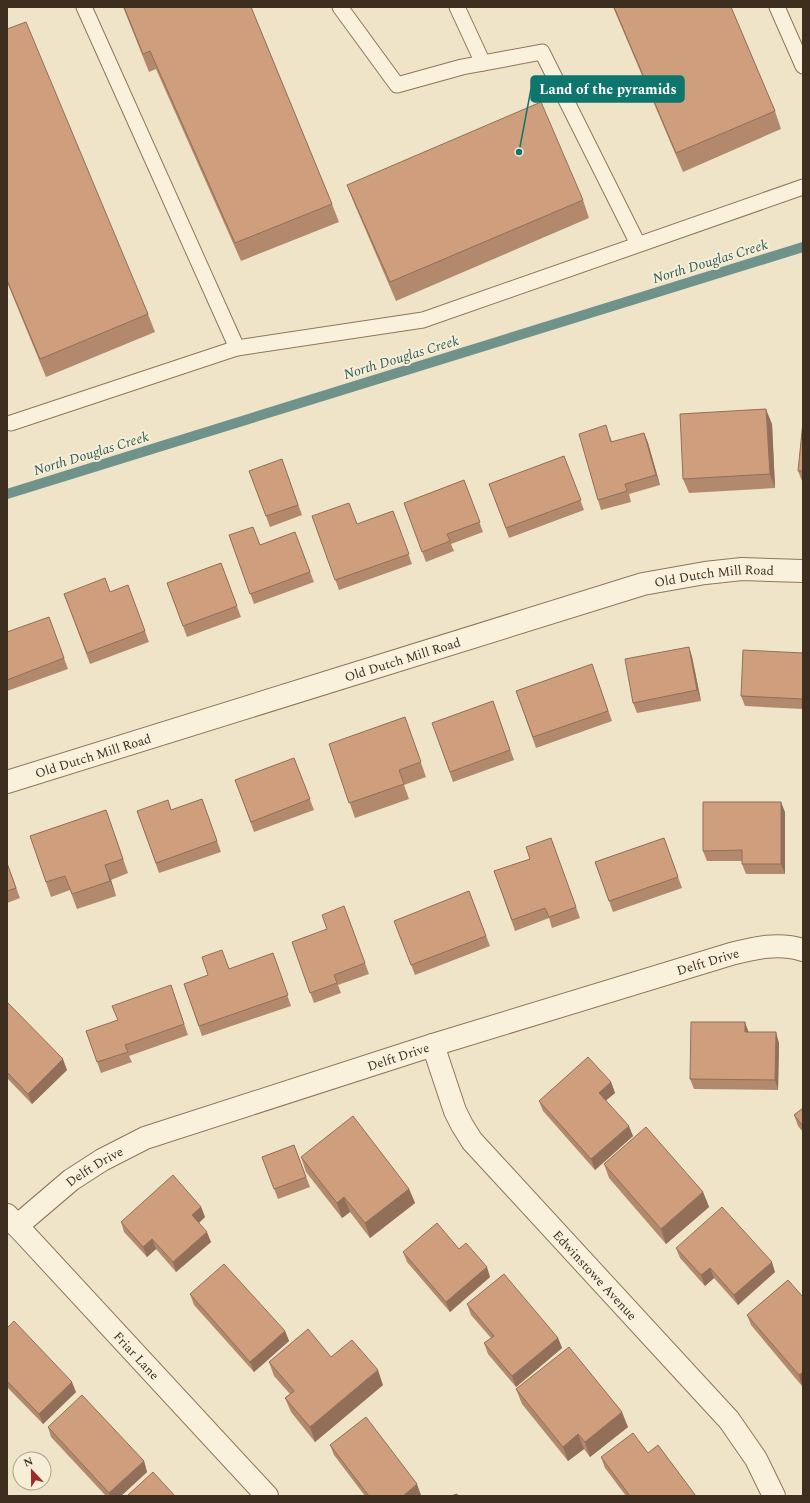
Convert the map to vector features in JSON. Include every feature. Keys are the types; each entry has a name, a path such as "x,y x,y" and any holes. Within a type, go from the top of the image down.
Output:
{"street":[{"name":"Old Dutch Mill Road","path":"7,782 642,584 705,573 742,569 803,571"},
{"name":"Delft Drive","path":"12,1220 102,1160 145,1138 433,1045 730,954 766,946 797,948 803,950"},
{"name":"Edwinstowe Avenue","path":"433,1045 455,1111 462,1126 472,1141 729,1420 756,1459 774,1496"},
{"name":"Friar Lane","path":"12,1220 267,1496"}],"lane":[{"path":"84,7 236,348"},
{"path":"340,7 396,85 462,67 542,52 638,244"},
{"path":"777,7 803,66"},
{"path":"461,8 483,63"},
{"path":"8,421 236,348 422,320 803,187"}],"building":[{"path":"124,7 251,7 332,204 235,243 150,51 143,54"},
{"path":"614,7 731,7 775,111 676,153"},
{"path":"26,22 148,314 40,359 7,280 7,29"},
{"path":"541,102 583,200 390,282 347,185"},
{"path":"766,409 770,474 683,479 680,414"},
{"path":"803,422 803,471 798,471"},
{"path":"606,425 611,442 644,433 656,475 625,484 627,491 598,500 579,434"},
{"path":"564,456 581,500 506,528 489,484"},
{"path":"282,459 298,505 266,516 249,471"},
{"path":"464,480 480,522 447,534 450,541 422,552 404,503"},
{"path":"349,503 357,524 393,511 409,554 335,580 312,516"},
{"path":"253,527 260,545 295,532 310,572 250,594 229,535"},
{"path":"221,563 237,606 183,626 167,583"},
{"path":"105,578 110,592 128,585 145,631 87,653 64,594"},
{"path":"49,617 64,658 7,680 7,632"},
{"path":"689,647 697,690 633,703 625,659"},
{"path":"743,650 803,653 803,699 741,696"},
{"path":"592,664 608,711 533,737 516,691"},
{"path":"493,701 510,750 450,772 432,723"},
{"path":"405,717 421,762 399,770 404,784 349,803 329,744"},
{"path":"294,758 310,799 251,822 235,780"},
{"path":"202,799 217,841 156,863 137,811 168,800 171,810"},
{"path":"703,802 781,802 781,864 742,864 742,850 703,851"},
{"path":"106,810 123,859 105,865 110,881 72,894 65,876 46,882 30,836"},
{"path":"551,838 576,907 549,917 545,908 512,920 494,871 530,859 526,847"},
{"path":"664,838 678,877 609,901 595,862"},
{"path":"7,863 16,888 7,891"},
{"path":"469,891 486,936 411,965 394,921"},
{"path":"344,906 365,963 334,975 337,983 310,993 292,942 327,929 322,915"},
{"path":"222,950 229,969 273,953 288,995 199,1026 184,984 208,975 202,957"},
{"path":"171,985 184,1024 125,1045 128,1052 97,1062 86,1031 118,1020 112,1006"},
{"path":"7,1002 63,1059 28,1094 7,1072"},
{"path":"691,1022 745,1022 745,1032 776,1032 775,1080 690,1079"},
{"path":"588,1057 611,1082 599,1093 629,1126 591,1159 539,1101"},
{"path":"803,1108 803,1126 794,1115"},
{"path":"353,1116 409,1189 365,1223 344,1197 337,1203 301,1157"},
{"path":"646,1127 703,1192 661,1229 604,1164"},
{"path":"294,1145 306,1177 274,1189 262,1157"},
{"path":"173,1175 201,1207 192,1215 207,1232 173,1262 152,1239 143,1247 121,1222"},
{"path":"722,1207 772,1262 734,1295 710,1268 701,1275 676,1248"},
{"path":"437,1223 459,1249 466,1243 487,1267 446,1302 403,1252"},
{"path":"224,1264 285,1331 250,1362 190,1294"},
{"path":"504,1274 558,1338 512,1376 484,1343 494,1336 467,1304"},
{"path":"788,1280 803,1297 803,1372 799,1375 747,1315"},
{"path":"14,1321 72,1382 39,1414 7,1381 7,1328"},
{"path":"308,1329 331,1357 352,1340 378,1370 310,1427 285,1398 294,1391 269,1362"},
{"path":"569,1347 622,1412 585,1442 578,1434 563,1447 516,1389"},
{"path":"82,1395 144,1461 109,1493 48,1427"},
{"path":"366,1417 417,1484 403,1496 369,1496 330,1445"},
{"path":"633,1433 648,1453 658,1445 696,1496 630,1496 601,1457"},
{"path":"153,1472 175,1496 127,1496"}],"waterway":[{"name":"North Douglas Creek","path":"7,494 803,247"}],"place":[{"name":"Land of the pyramids","path":"519,152"}]}
